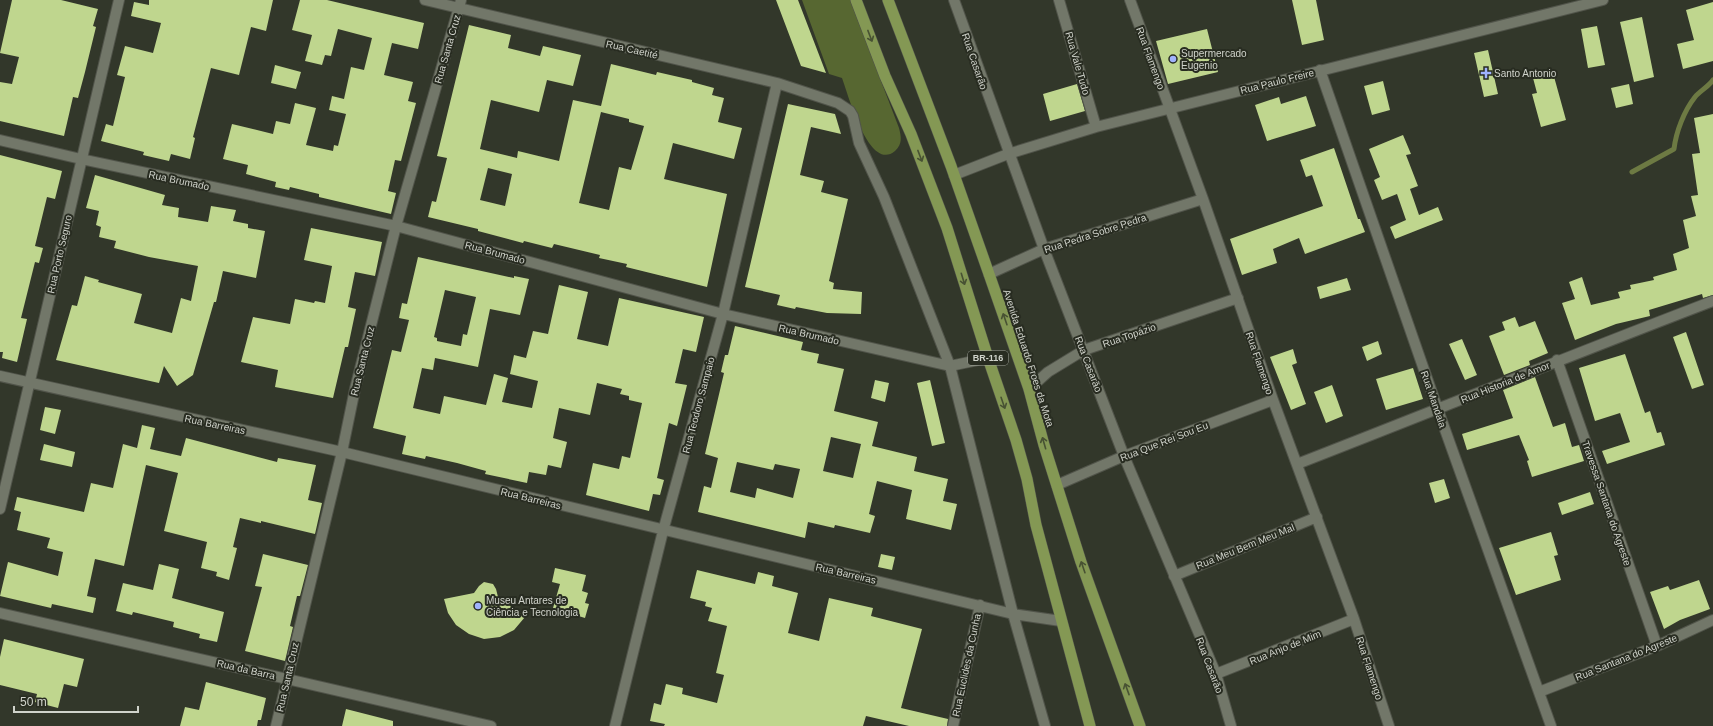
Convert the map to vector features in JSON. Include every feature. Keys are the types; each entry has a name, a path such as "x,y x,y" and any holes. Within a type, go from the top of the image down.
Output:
{"highway":[{"name":"BR-116","path":"856,0 911,134 947,228 988,358 1016,440 1061,622 1090,726"},
{"name":"Avenida Eduardo Froes da Mota","path":"888,0 954,175 1029,389 1081,562 1140,726"}],"street":[{"name":"Rua Porto Seguro","path":"0,509 119,0"},
{"name":"Rua Caetité","path":"425,0 460,4 777,83 845,106 853,116 859,143 884,197 950,366"},
{"name":"Rua Casarão","path":"954,0 1008,154 1044,249 1124,456 1216,674 1231,726"},
{"name":"Rua Vale Tudo","path":"1059,0 1096,127"},
{"name":"Rua Flamengo","path":"1130,0 1203,199 1273,400 1354,620 1389,726"},
{"name":"Rua Paulo Freire","path":"954,175 1008,154 1096,127 1603,0"},
{"name":"Rua Santa Cruz","path":"276,726 342,452 355,389 396,226 460,4"},
{"name":"Rua Mandala","path":"1320,70 1438,410 1551,726"},
{"name":"Rua Teodoro Sampaio","path":"615,726 663,530 723,314 777,83"},
{"name":"Rua Brumado","path":"0,140 81,159 396,226 723,314 950,366 988,358"},
{"name":"Rua Pedra Sobre Pedra","path":"989,274 1044,249 1203,199"},
{"name":"Rua Topázio","path":"1029,389 1048,372 1084,350 1238,298"},
{"name":"Rua Historia de Amor","path":"1297,464 1438,410 1557,360 1713,301"},
{"name":"Travessa Santana do Agreste","path":"1557,360 1657,646"},
{"path":"950,366 1013,614 1045,726"},
{"name":"Rua Barreiras","path":"0,376 342,452 1013,614 1061,622"},
{"name":"Rua Que Rei Sou Eu","path":"1057,485 1124,456 1273,400"},
{"name":"Rua Meu Bem Meu Mal","path":"1174,576 1317,517"},
{"name":"Rua Euclides da Cunha","path":"953,726 980,605"},
{"name":"Rua da Barra","path":"0,612 491,726"},
{"name":"Rua Anjo de Mim","path":"1216,674 1354,620"},
{"name":"Rua Santana do Agreste","path":"1539,692 1657,646 1713,620"}],"green space":[{"path":"802,0 850,0 899,128 901,137 900,143 895,151 886,155 877,151 868,142 861,129 842,78 829,74"}],"building":[{"path":"12,0 61,0 98,9 93,26 96,27 85,72 78,98 73,97 64,136 0,121 0,82 12,84 19,57 0,53"},
{"path":"149,0 273,0 266,31 251,27 239,75 211,68 193,137 195,138 190,159 171,154 169,161 143,155 144,152 101,141 106,124 113,126 125,77 117,75 125,46 153,53 161,23 131,16 134,2 149,5"},
{"path":"300,0 327,0 424,23 418,49 392,43 384,75 413,82 408,101 416,103 401,161 395,160 388,191 396,193 391,214 319,197 319,194 290,187 289,190 275,187 276,182 246,174 248,165 223,159 232,124 273,134 276,121 290,124 295,103 316,108 306,145 333,151 334,145 338,146 346,114 329,110 332,96 344,99 351,67 364,70 372,38 338,29 331,56 325,55 322,65 305,61 312,35 292,30"},
{"path":"776,0 798,0 826,73 801,66"},
{"path":"1292,0 1316,0 1324,40 1302,45"},
{"path":"1713,2 1713,61 1683,69 1677,44 1694,40 1686,10"},
{"path":"1642,17 1654,77 1634,82 1620,22"},
{"path":"469,25 511,35 508,48 540,56 543,46 581,55 573,86 547,80 539,112 491,100 480,149 517,158 518,151 559,161 573,100 601,106 611,64 656,75 657,72 692,80 692,82 714,88 712,95 724,98 718,122 742,128 734,159 673,143 664,179 727,194 707,287 626,267 627,264 599,258 600,255 554,244 552,248 524,241 523,243 478,231 478,229 428,217 432,201 436,202 447,158 437,156","holes":["601,112 629,119 629,122 644,126 631,170 619,167 609,210 579,203","488,168 512,174 505,206 480,200"]},
{"path":"1597,26 1605,65 1588,68 1581,29"},
{"path":"1207,29 1218,72 1168,84 1156,41"},
{"name":"Santo Antonio","path":"1488,50 1498,94 1484,97 1474,53"},
{"path":"275,65 301,72 296,89 271,83"},
{"path":"1553,73 1566,120 1541,127 1532,94 1537,93 1533,78"},
{"path":"1383,81 1390,110 1372,115 1364,86"},
{"path":"1077,84 1085,111 1050,121 1043,94"},
{"path":"1629,84 1633,104 1616,108 1611,88"},
{"path":"1306,96 1316,126 1267,141 1255,105 1279,97 1281,104"},
{"path":"788,104 835,114 841,134 811,127 800,175 824,181 821,192 848,199 829,281 834,283 833,289 862,292 861,314 827,313 777,305 780,295 745,287"},
{"path":"1713,114 1713,295 1703,298 1702,294 1649,310 1650,316 1616,324 1575,340 1562,303 1575,299 1569,282 1582,277 1591,305 1620,298 1618,292 1631,289 1630,285 1654,280 1653,277 1677,270 1673,254 1689,248 1683,220 1696,216 1691,196 1698,195 1692,154 1700,153 1694,118"},
{"path":"1403,135 1411,154 1406,155 1418,186 1410,189 1419,215 1438,207 1443,220 1395,239 1390,227 1406,220 1397,194 1382,200 1374,180 1380,177 1369,149"},
{"path":"1334,148 1358,219 1360,219 1365,232 1305,254 1299,238 1273,249 1277,263 1242,275 1230,239 1323,206 1312,175 1306,177 1300,160"},
{"path":"0,155 62,171 55,199 47,197 35,246 43,248 39,263 35,262 21,318 27,319 17,362 2,358 3,352 0,352"},
{"path":"95,175 165,195 162,205 179,208 178,217 208,222 211,206 236,210 233,221 248,224 248,228 265,231 256,278 223,271 216,302 214,302 193,375 177,386 164,366 159,383 56,360 72,305 77,306 85,276 99,280 98,282 142,294 134,323 172,333 181,298 191,301 198,266 149,257 114,248 116,241 99,237 101,227 96,225 99,211 86,208"},
{"path":"311,228 382,242 375,276 355,272 348,307 356,309 348,347 345,347 333,398 275,387 278,370 241,362 253,317 290,324 295,299 314,303 315,301 325,303 332,266 304,260"},
{"path":"418,257 514,278 514,276 529,279 520,315 490,309 478,367 435,358 433,370 422,368 413,408 440,414 444,396 486,405 494,374 508,378 502,402 532,408 538,381 510,374 514,355 526,358 533,331 548,334 559,285 588,292 577,339 608,346 619,298 704,317 696,352 683,349 675,383 687,385 677,426 669,423 657,478 664,480 660,495 653,494 649,511 586,495 593,463 619,469 622,456 630,458 642,403 629,400 629,396 620,394 622,389 597,383 590,415 559,408 553,438 567,442 561,468 548,465 546,475 529,472 527,483 485,474 486,471 457,463 426,456 425,459 402,454 406,436 373,428 392,350 401,352 409,320 399,318 402,303 407,304","holes":["445,290 476,297 467,335 463,334 461,346 437,341 437,338 434,337"]},
{"path":"1347,278 1351,290 1320,299 1317,287"},
{"path":"1515,317 1519,327 1535,321 1548,353 1529,361 1530,365 1504,375 1489,336 1505,330 1502,322"},
{"path":"735,326 803,342 801,350 819,354 817,363 844,369 834,411 878,422 872,446 917,457 914,471 948,479 943,501 957,504 951,530 906,519 912,490 877,481 869,514 875,516 870,533 835,525 834,528 808,522 805,538 698,512 704,486 711,488 718,458 705,454 724,373 721,372 725,355 728,355","holes":["831,437 861,444 853,478 823,471","737,462 773,470 775,464 800,469 793,498 757,488 755,498 730,492"]},
{"path":"1686,332 1704,385 1692,389 1673,337"},
{"path":"1462,339 1477,375 1465,380 1449,344"},
{"path":"1378,341 1382,354 1367,361 1362,347"},
{"path":"1293,349 1297,363 1292,365 1306,404 1291,410 1270,357"},
{"path":"1625,354 1645,413 1650,411 1657,433 1661,432 1665,445 1607,464 1602,451 1630,442 1620,413 1595,421 1579,368"},
{"path":"1413,368 1423,399 1386,410 1376,379"},
{"path":"1535,377 1553,427 1565,423 1572,447 1579,445 1584,461 1532,477 1527,461 1529,460 1519,435 1467,450 1462,434 1513,418 1503,390"},
{"path":"875,380 889,383 885,402 871,398"},
{"path":"930,380 945,443 932,446 917,383"},
{"path":"1332,385 1343,416 1326,423 1314,392"},
{"path":"45,407 61,410 55,434 40,430"},
{"path":"142,425 155,428 150,449 181,456 186,438 277,462 278,458 316,465 308,500 322,503 315,534 261,521 261,523 240,518 233,547 237,548 229,580 216,576 217,572 201,568 207,542 164,531 178,473 146,465 124,566 95,559 87,596 96,598 93,613 52,604 51,608 0,596 8,562 58,576 63,552 47,548 50,538 17,530 21,512 14,510 17,497 84,512 91,483 113,488 123,444 137,448"},
{"path":"44,444 75,452 72,467 40,460"},
{"path":"1444,479 1450,498 1435,503 1429,483"},
{"path":"1590,492 1594,504 1562,515 1558,503"},
{"path":"1551,532 1558,555 1554,556 1561,580 1516,595 1499,548"},
{"path":"263,554 308,565 300,596 297,596 290,626 293,627 285,661 245,651 262,587 255,586"},
{"path":"881,554 895,557 892,570 878,567"},
{"path":"159,564 179,569 172,598 224,612 217,642 199,638 200,634 173,627 174,622 133,612 132,615 116,611 123,583 153,590"},
{"path":"555,568 586,575 582,591 588,593 585,603 589,604 585,618 553,608 560,584 552,582"},
{"path":"697,570 755,584 758,572 774,576 772,586 798,593 788,633 819,641 829,598 873,608 871,616 922,629 901,708 948,719 947,726 909,726 866,716 863,726 664,726 665,724 650,721 654,703 661,705 666,684 683,688 682,694 717,703 724,675 716,673 727,626 708,621 712,608 705,606 706,602 690,598"},
{"path":"1699,580 1710,609 1680,620 1664,629 1650,592 1668,586 1670,590"},
{"name":"Museu Antares de Ciência e Tecnologia","path":"484,582 493,584 498,597 525,617 514,630 500,637 484,639 469,634 456,625 448,613 444,599 474,593"},
{"path":"4,639 84,659 77,687 64,684 58,708 35,702 37,694 0,685 0,657"},
{"path":"206,682 266,698 261,720 258,720 257,726 180,726 185,707 199,710"},
{"path":"346,709 393,721 393,726 342,726"}],"waterway":[{"path":"1632,172 1674,149 1679,129 1687,109 1695,97 1713,80"}],"place":[{"name":"Supermercado Eugenio","path":"1173,59"},
{"name":"Santo Antonio","path":"1486,73"},
{"name":"Museu Antares de Ciência e Tecnologia","path":"478,606"}]}
